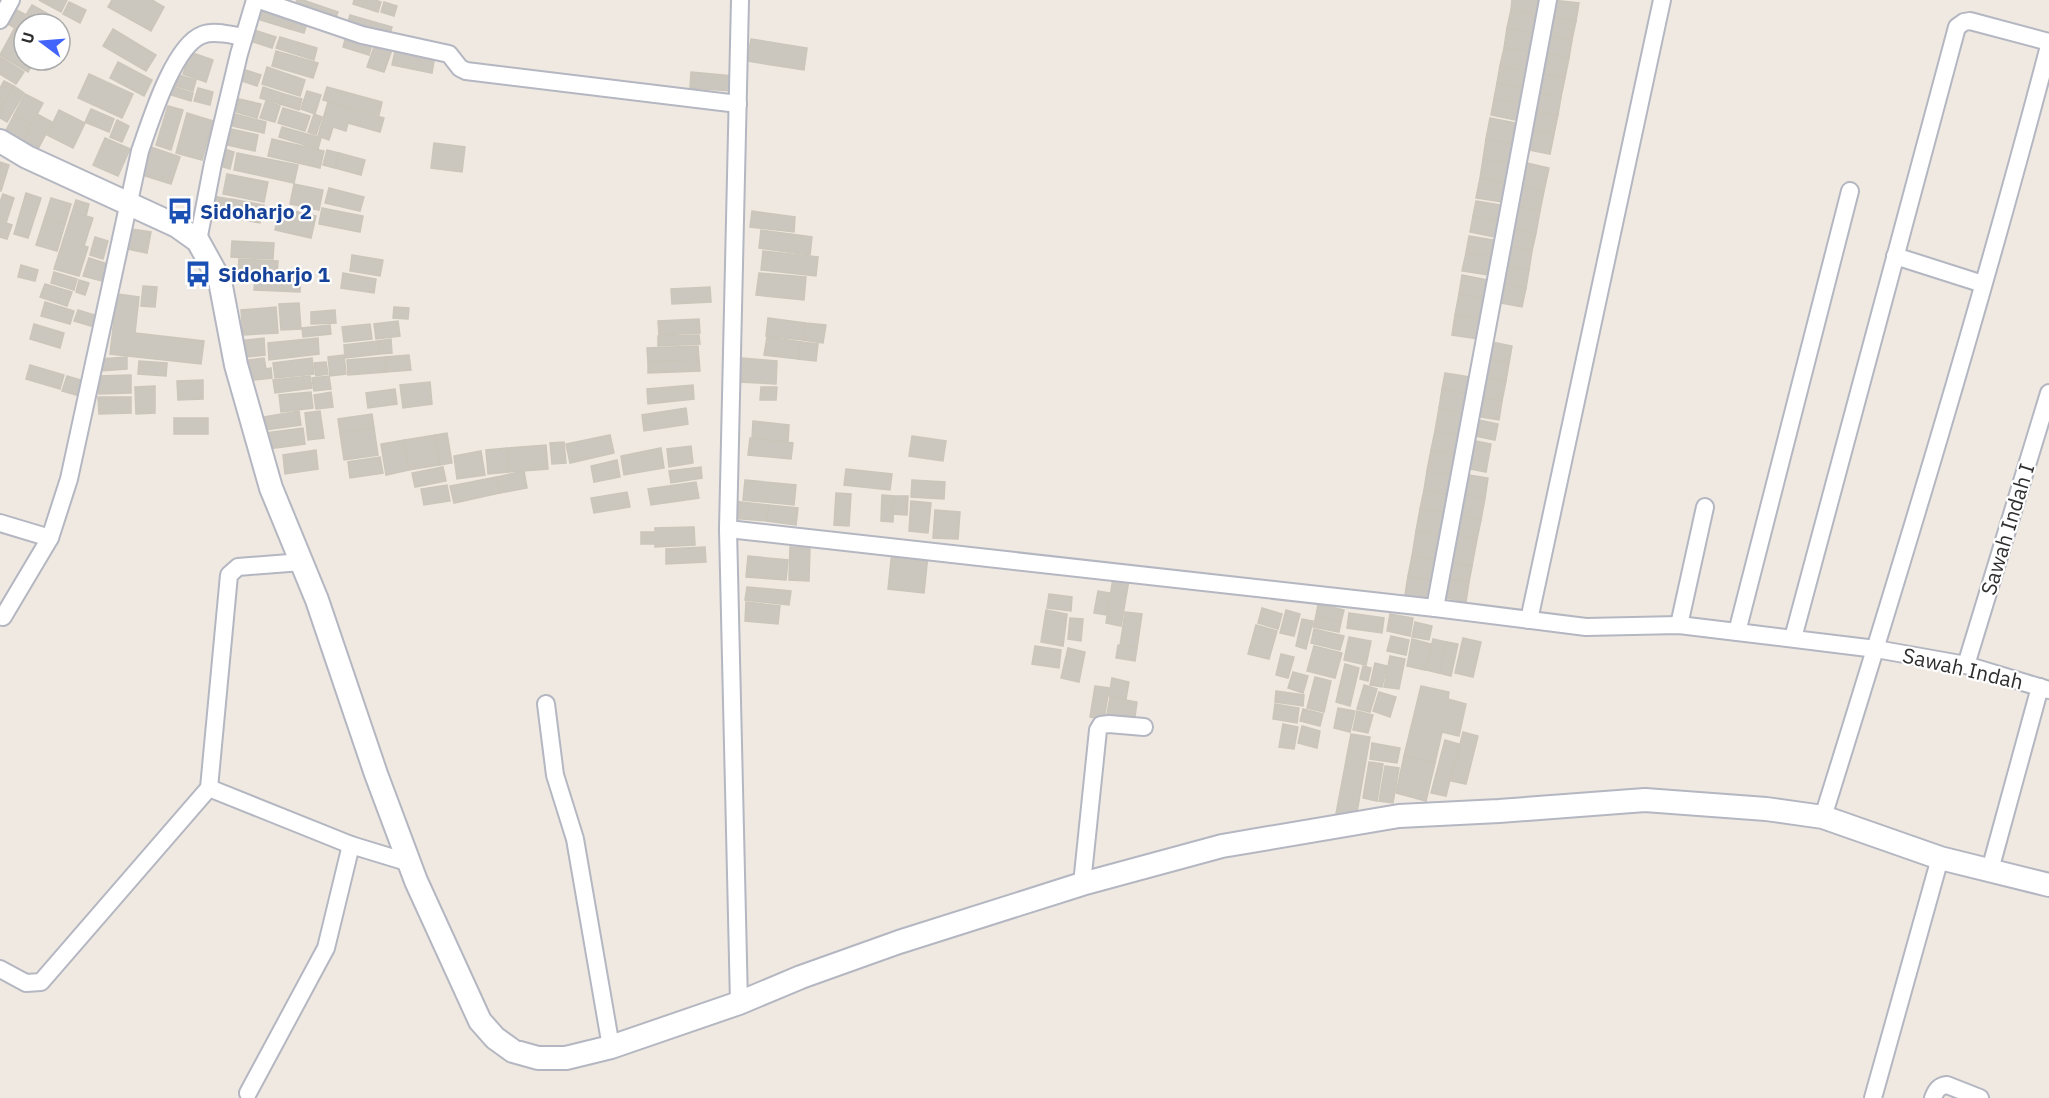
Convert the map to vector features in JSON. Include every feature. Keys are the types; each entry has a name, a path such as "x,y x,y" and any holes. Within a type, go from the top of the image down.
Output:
{"main road":[{"path":"0,141 27,157 177,226 198,241 220,281 236,365 268,477 317,600 376,774 416,881 480,1021 495,1038 513,1051 538,1058 566,1058 611,1047 739,1003 801,977 899,942 1082,884 1222,846 1399,816 1645,800 1766,809 1823,817 1940,858 2049,885"}],"street":[{"path":"0,20 11,0"},
{"path":"198,241 213,163 244,37 257,0 362,35 449,54 460,68 477,73 738,104"},
{"path":"739,1003 728,529 740,0"},
{"path":"1435,608 1548,0"},
{"path":"1529,620 1662,0"},
{"path":"1793,638 1957,27 1964,22 1971,21 2049,44 2011,190 1876,649 1823,817"},
{"path":"3,617 50,538 69,479 140,151 155,107 171,73 187,48 202,35 216,33 244,37"},
{"path":"1737,632 1850,191"},
{"path":"1895,256 1983,284"},
{"name":"Sawah Indah I","path":"1966,665 2049,393"},
{"path":"1679,625 1705,507"},
{"path":"0,523 50,538"},
{"name":"Sawah Indah","path":"728,529 1586,627 1679,625 1793,638 1876,649 1966,665 2045,688"},
{"path":"0,969 26,983 41,982 209,788 229,575 238,567 302,562"},
{"path":"1990,870 2045,688"},
{"path":"546,704 555,775 575,839 611,1047"},
{"path":"1082,884 1098,730 1101,725 1109,724 1144,728"},
{"path":"209,788 351,845 410,863"},
{"path":"248,1093 326,948 351,845"},
{"path":"1873,1098 1940,858"},
{"path":"1934,1098 1935,1091 1942,1085 1980,1098"}],"building":[{"path":"39,0 67,0 61,12"},
{"path":"112,0 152,0 164,7 151,31 108,7"},
{"path":"297,0 338,12 334,23 293,10"},
{"path":"354,0 381,2 378,12 353,4"},
{"path":"1512,0 1538,0 1536,15 1511,10"},
{"path":"1552,0 1579,3 1576,21 1549,16"},
{"path":"69,2 86,10 80,23 72,19 72,12 64,12"},
{"path":"384,2 397,6 394,16 381,12"},
{"path":"32,5 45,12 28,12"},
{"path":"257,6 294,16 290,29 254,18"},
{"path":"1511,10 1536,15 1532,33 1507,28"},
{"path":"12,14 12,26 6,23"},
{"path":"350,15 392,27 389,38 347,26"},
{"path":"294,16 308,20 304,33 290,29"},
{"path":"1549,16 1576,21 1572,40 1545,35"},
{"path":"1507,28 1532,33 1529,52 1504,48"},
{"path":"113,29 156,55 146,71 103,46"},
{"path":"254,30 276,37 272,48 250,41"},
{"path":"12,33 12,62 0,55"},
{"path":"1545,35 1572,40 1569,58 1542,53"},
{"path":"346,36 372,44 369,55 343,47"},
{"path":"280,37 317,48 314,60 276,48"},
{"path":"751,39 807,48 804,70 747,61"},
{"path":"375,44 392,50 384,72 367,67"},
{"path":"396,47 435,55 432,73 392,65"},
{"path":"1504,48 1529,52 1525,71 1500,66"},
{"path":"276,51 318,63 313,78 272,66"},
{"path":"190,52 213,60 206,82 183,74"},
{"path":"1542,53 1569,58 1565,78 1538,73"},
{"path":"0,57 12,64 12,72 24,72 16,84 0,74"},
{"path":"118,62 152,80 144,96 110,78"},
{"path":"1500,66 1525,71 1522,88 1497,83"},
{"path":"267,67 305,80 300,96 262,84"},
{"path":"239,68 261,75 257,86 236,79"},
{"path":"691,72 733,76 732,91 690,88"},
{"path":"1538,73 1565,78 1561,97 1534,92"},
{"path":"89,74 133,94 122,118 78,98"},
{"path":"175,74 196,80 193,91 172,85"},
{"path":"4,81 14,86 0,110 0,88"},
{"path":"1497,83 1522,88 1519,103 1494,99"},
{"path":"14,86 24,93 7,122 0,118 0,110"},
{"path":"170,86 193,93 191,101 168,94"},
{"path":"263,87 284,94 280,104 260,98"},
{"path":"327,87 382,102 379,115 323,100"},
{"path":"198,88 213,92 210,105 194,101"},
{"path":"307,91 321,95 315,114 301,109"},
{"path":"1534,92 1561,97 1558,115 1531,111"},
{"path":"25,94 43,103 32,124 14,115"},
{"path":"284,94 302,99 299,110 280,104"},
{"path":"239,99 261,104 257,118 236,112"},
{"path":"1494,99 1519,103 1516,120 1491,115"},
{"path":"266,101 280,106 275,122 260,118"},
{"path":"328,102 384,118 380,132 348,123 346,131 333,127 329,140 318,136"},
{"path":"168,106 183,110 171,150 156,145"},
{"path":"283,108 310,116 305,131 278,123"},
{"path":"91,109 114,119 109,132 85,122"},
{"path":"59,110 85,123 73,148 47,135"},
{"path":"1531,111 1558,115 1554,134 1527,129"},
{"path":"187,113 213,121 202,160 176,153"},
{"path":"37,114 52,122 36,153 21,145"},
{"path":"235,114 266,122 264,133 232,126"},
{"path":"314,114 322,117 316,135 308,132"},
{"path":"14,115 32,124 21,145 3,136"},
{"path":"1490,118 1516,123 1512,144 1486,139"},
{"path":"117,120 129,126 122,142 110,137"},
{"path":"282,127 321,138 318,149 279,137"},
{"path":"231,129 258,135 255,151 227,145"},
{"path":"1527,129 1554,134 1550,154 1524,149"},
{"path":"105,138 130,149 118,176 93,165"},
{"path":"272,139 324,151 320,168 268,156"},
{"path":"1486,139 1512,144 1509,163 1483,159"},
{"path":"434,143 465,147 462,172 431,168"},
{"path":"151,147 180,157 171,184 142,175"},
{"path":"221,148 234,152 230,169 217,165"},
{"path":"327,150 339,153 335,168 323,165"},
{"path":"237,153 298,165 294,183 234,170"},
{"path":"339,153 365,160 361,175 335,168"},
{"path":"1483,159 1509,163 1506,182 1480,178"},
{"path":"0,162 9,165 1,191 0,191"},
{"path":"1523,162 1549,168 1544,191 1518,185"},
{"path":"227,174 268,182 264,202 223,194"},
{"path":"1480,178 1506,182 1502,202 1476,198"},
{"path":"294,184 323,190 319,210 290,204"},
{"path":"1518,185 1544,191 1540,211 1514,206"},
{"path":"329,188 364,197 360,211 325,203"},
{"path":"26,193 41,198 28,238 14,234"},
{"path":"3,194 14,198 6,223 12,225 7,239 0,237 0,202"},
{"path":"212,196 230,199 227,217 209,215"},
{"path":"51,198 71,204 65,224 45,217"},
{"path":"231,199 264,205 260,223 228,217"},
{"path":"76,200 89,204 86,216 93,218 84,246 88,247 79,276 54,269"},
{"path":"1476,201 1501,205 1498,221 1473,216"},
{"path":"1514,206 1540,211 1536,233 1510,228"},
{"path":"280,208 316,216 311,238 275,230"},
{"path":"322,208 363,216 360,232 319,224"},
{"path":"752,211 795,217 794,232 750,227"},
{"path":"1473,216 1498,221 1495,237 1470,232"},
{"path":"45,217 65,224 57,251 36,245"},
{"path":"1510,228 1536,233 1532,251 1506,246"},
{"path":"131,229 151,232 147,253 127,249"},
{"path":"761,230 812,237 810,255 759,248"},
{"path":"1469,236 1494,240 1491,257 1466,253"},
{"path":"95,237 108,241 103,259 90,255"},
{"path":"232,241 274,243 273,259 231,257"},
{"path":"1506,246 1532,251 1529,270 1503,265"},
{"path":"763,251 818,257 816,276 761,270"},
{"path":"1466,253 1491,257 1488,275 1462,271"},
{"path":"352,255 383,260 380,276 350,271"},
{"path":"89,258 111,265 106,282 83,276"},
{"path":"239,259 278,261 277,275 238,274"},
{"path":"21,265 38,270 35,281 18,277"},
{"path":"1503,265 1529,270 1526,288 1499,283"},
{"path":"54,272 77,279 74,290 51,283"},
{"path":"343,273 376,279 374,293 341,288"},
{"path":"759,273 806,277 804,300 756,295"},
{"path":"1462,275 1488,280 1485,299 1459,294"},
{"path":"255,276 301,278 300,292 254,290"},
{"path":"79,280 89,283 85,295 76,292"},
{"path":"1499,283 1526,288 1522,307 1495,302"},
{"path":"45,284 72,292 67,306 40,297"},
{"path":"143,286 157,287 155,307 141,306"},
{"path":"710,287 711,302 672,304 671,289"},
{"path":"117,294 139,297 135,333 204,341 201,364 110,354"},
{"path":"1459,294 1485,299 1481,319 1455,315"},
{"path":"45,302 74,311 70,324 41,316"},
{"path":"299,303 301,329 281,330 279,304"},
{"path":"276,307 278,333 243,335 241,310"},
{"path":"394,307 409,308 408,319 393,318"},
{"path":"78,310 101,317 98,328 74,321"},
{"path":"335,310 336,323 311,324 311,312"},
{"path":"1455,315 1481,319 1478,339 1452,335"},
{"path":"768,318 805,323 803,340 766,336"},
{"path":"699,319 700,333 659,335 658,321"},
{"path":"398,321 400,336 376,339 374,324"},
{"path":"805,323 826,325 823,343 803,340"},
{"path":"34,324 64,333 60,348 30,339"},
{"path":"370,324 372,339 344,342 342,327"},
{"path":"330,325 331,334 303,337 302,328"},
{"path":"699,335 700,344 658,346 658,336"},
{"path":"767,337 801,342 798,359 764,355"},
{"path":"264,338 265,355 239,358 238,341"},
{"path":"318,338 319,354 269,360 268,343"},
{"path":"391,339 392,353 379,354 378,341"},
{"path":"378,341 379,354 345,358 344,345"},
{"path":"1487,341 1512,346 1509,363 1484,358"},
{"path":"801,342 818,344 816,361 798,359"},
{"path":"698,346 699,360 648,362 647,348"},
{"path":"344,355 346,374 330,376 328,357"},
{"path":"409,355 411,370 386,372 385,357"},
{"path":"127,357 127,369 100,371 99,359"},
{"path":"385,357 386,372 348,375 347,360"},
{"path":"264,358 266,369 271,368 272,378 245,381 242,361"},
{"path":"312,358 314,374 275,378 273,363"},
{"path":"742,358 777,361 776,384 740,382"},
{"path":"1484,358 1509,363 1506,381 1481,377"},
{"path":"699,360 700,371 648,373 648,362"},
{"path":"139,361 167,363 166,376 138,374"},
{"path":"326,362 328,374 316,376 314,363"},
{"path":"30,365 64,375 60,389 26,379"},
{"path":"1445,373 1471,377 1468,394 1442,389"},
{"path":"131,375 131,393 99,394 98,376"},
{"path":"67,376 84,381 80,396 62,391"},
{"path":"310,376 312,388 275,393 273,380"},
{"path":"329,376 331,389 314,391 312,378"},
{"path":"1481,377 1506,381 1502,401 1477,397"},
{"path":"203,380 203,399 178,400 177,381"},
{"path":"430,382 432,404 403,408 400,385"},
{"path":"693,385 694,399 648,404 647,389"},
{"path":"155,386 155,413 136,414 135,387"},
{"path":"761,387 777,387 776,400 760,400"},
{"path":"395,389 397,404 368,408 366,393"},
{"path":"1442,389 1468,394 1464,413 1439,408"},
{"path":"311,392 313,408 281,412 279,395"},
{"path":"331,392 333,407 316,409 314,395"},
{"path":"98,397 131,397 131,413 99,414"},
{"path":"1477,397 1502,401 1499,420 1474,416"},
{"path":"686,408 688,424 644,431 642,415"},
{"path":"1439,408 1464,413 1460,435 1435,431"},
{"path":"299,411 301,425 265,430 263,417"},
{"path":"320,411 324,438 308,440 305,413"},
{"path":"372,414 374,428 340,433 338,419"},
{"path":"174,418 208,418 208,434 174,434"},
{"path":"1474,419 1498,424 1495,440 1470,435"},
{"path":"753,421 789,425 788,442 752,438"},
{"path":"303,428 305,444 268,449 266,433"},
{"path":"374,428 378,455 344,460 340,433"},
{"path":"1435,431 1460,435 1457,455 1431,450"},
{"path":"447,433 452,463 440,465 435,435"},
{"path":"435,435 440,465 409,470 404,440"},
{"path":"610,435 614,453 570,463 566,444"},
{"path":"912,436 946,441 943,461 909,456"},
{"path":"750,438 793,443 791,459 748,455"},
{"path":"404,440 409,470 386,475 381,444"},
{"path":"1471,440 1491,444 1486,472 1465,468"},
{"path":"564,442 566,463 552,464 550,443"},
{"path":"546,445 548,469 509,472 507,448"},
{"path":"691,446 693,463 669,467 667,449"},
{"path":"507,448 509,472 488,474 486,450"},
{"path":"661,448 664,468 624,475 621,456"},
{"path":"316,450 318,469 285,474 283,455"},
{"path":"1431,450 1457,455 1453,475 1427,471"},
{"path":"481,451 485,475 457,479 454,456"},
{"path":"380,457 383,473 350,478 348,462"},
{"path":"617,460 620,477 594,482 591,466"},
{"path":"443,467 446,481 415,487 412,473"},
{"path":"701,467 702,478 671,483 669,471"},
{"path":"846,469 892,474 890,490 844,485"},
{"path":"524,471 527,488 500,493 497,477"},
{"path":"1427,471 1453,475 1449,495 1424,490"},
{"path":"1463,474 1488,478 1485,498 1460,494"},
{"path":"497,477 500,493 454,503 450,486"},
{"path":"745,480 796,485 794,505 743,500"},
{"path":"912,480 945,482 944,499 911,497"},
{"path":"696,482 699,498 651,505 648,489"},
{"path":"447,485 450,501 424,505 421,489"},
{"path":"1424,490 1449,495 1446,513 1420,509"},
{"path":"627,492 630,507 594,513 591,498"},
{"path":"836,493 851,494 849,526 834,525"},
{"path":"1460,494 1485,498 1481,520 1456,515"},
{"path":"882,495 894,496 893,522 881,521"},
{"path":"894,496 908,496 907,515 893,514"},
{"path":"732,501 768,505 767,521 730,518"},
{"path":"911,501 931,503 928,533 909,531"},
{"path":"768,505 798,508 796,525 767,521"},
{"path":"1420,509 1446,513 1442,535 1416,531"},
{"path":"935,510 960,512 958,539 933,538"},
{"path":"1456,515 1481,520 1477,539 1453,534"},
{"path":"694,527 695,545 655,547 655,544 641,544 641,532 655,532 655,528"},
{"path":"1416,531 1442,535 1438,560 1412,556"},
{"path":"1453,534 1477,539 1472,566 1447,562"},
{"path":"705,547 706,562 666,564 666,549"},
{"path":"790,547 810,547 809,581 789,580"},
{"path":"892,551 928,555 924,593 888,589"},
{"path":"748,556 788,560 786,580 746,577"},
{"path":"1412,556 1438,560 1434,581 1408,576"},
{"path":"1447,562 1472,566 1469,582 1444,578"},
{"path":"1408,576 1434,581 1430,599 1405,595"},
{"path":"1113,578 1129,580 1121,626 1106,623"},
{"path":"1444,578 1469,582 1466,602 1441,597"},
{"path":"747,587 791,591 789,605 745,600"},
{"path":"1098,591 1110,593 1106,615 1094,613"},
{"path":"1049,594 1072,597 1071,611 1047,608"},
{"path":"746,602 780,606 778,624 745,621"},
{"path":"1318,604 1344,610 1341,622 1316,616"},
{"path":"1262,608 1282,614 1278,629 1258,623"},
{"path":"1046,610 1067,614 1063,646 1041,642"},
{"path":"1286,610 1300,614 1294,636 1280,633"},
{"path":"1125,612 1142,614 1137,648 1120,646"},
{"path":"1349,613 1384,618 1382,633 1347,628"},
{"path":"1390,614 1413,618 1410,636 1387,631"},
{"path":"1316,616 1341,622 1339,632 1313,627"},
{"path":"1070,618 1083,619 1081,641 1068,639"},
{"path":"1302,619 1313,621 1306,649 1296,646"},
{"path":"1415,622 1432,626 1429,640 1412,637"},
{"path":"1256,625 1277,631 1269,659 1248,654"},
{"path":"1314,629 1344,636 1340,650 1311,643"},
{"path":"1391,636 1409,640 1406,655 1387,651"},
{"path":"1349,637 1371,641 1366,665 1344,660"},
{"path":"1463,638 1481,642 1473,677 1455,673"},
{"path":"1412,639 1431,644 1425,670 1407,666"},
{"path":"1433,639 1447,642 1439,673 1426,670"},
{"path":"1447,642 1458,644 1451,676 1439,673"},
{"path":"1118,645 1137,648 1135,661 1116,658"},
{"path":"1035,646 1061,650 1059,668 1032,664"},
{"path":"1314,646 1342,653 1335,678 1307,671"},
{"path":"1068,648 1085,652 1079,682 1061,678"},
{"path":"1281,654 1294,657 1288,678 1276,675"},
{"path":"1390,656 1405,659 1399,689 1384,687"},
{"path":"1375,663 1387,666 1382,687 1370,685"},
{"path":"1345,664 1359,668 1350,706 1336,702"},
{"path":"1363,666 1371,668 1368,681 1360,679"},
{"path":"1293,672 1308,676 1303,693 1288,688"},
{"path":"1315,677 1331,681 1324,712 1307,708"},
{"path":"1112,678 1129,682 1126,699 1109,696"},
{"path":"1364,685 1377,689 1370,712 1357,709"},
{"path":"1095,686 1109,688 1104,720 1090,717"},
{"path":"1421,686 1449,692 1448,699 1466,704 1459,736 1442,732 1435,763 1404,756"},
{"path":"1276,691 1304,695 1303,706 1275,702"},
{"path":"1379,692 1396,697 1390,717 1373,711"},
{"path":"1110,697 1137,702 1134,724 1106,720"},
{"path":"1275,704 1299,708 1297,723 1273,719"},
{"path":"1338,708 1355,711 1350,732 1334,728"},
{"path":"1303,709 1323,714 1320,726 1300,721"},
{"path":"1357,711 1373,715 1368,733 1353,730"},
{"path":"1283,724 1298,727 1294,749 1279,747"},
{"path":"1302,726 1320,731 1317,748 1298,743"},
{"path":"1463,732 1478,736 1466,784 1451,781"},
{"path":"1351,734 1370,737 1356,818 1336,814"},
{"path":"1445,740 1459,744 1446,796 1431,793"},
{"path":"1372,743 1400,748 1397,763 1370,759"},
{"path":"1404,756 1435,763 1426,801 1396,793"},
{"path":"1369,762 1383,764 1377,801 1363,798"},
{"path":"1385,766 1399,768 1393,803 1379,801"}],"place":[{"name":"Sidoharjo 2","path":"180,211"},
{"name":"Sidoharjo 1","path":"198,274"}]}
